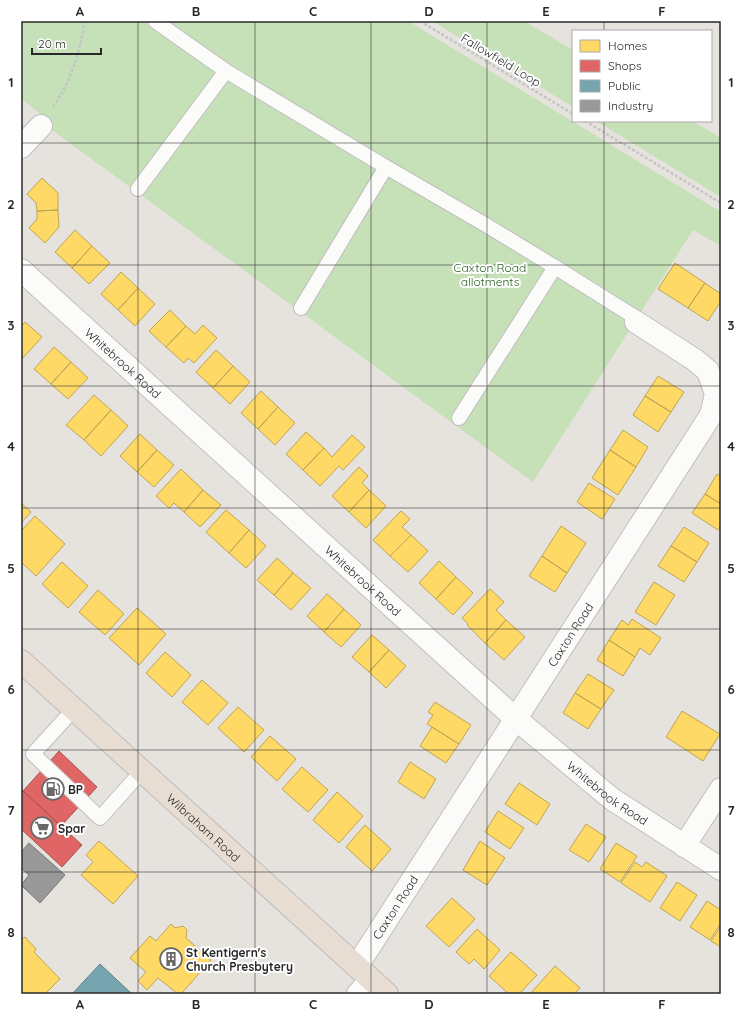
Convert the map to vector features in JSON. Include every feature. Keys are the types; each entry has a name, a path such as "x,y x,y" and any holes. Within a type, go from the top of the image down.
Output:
{"highway":[{"name":"Wilbraham Road","path":"21,661 142,771 368,983"}],"street":[{"path":"21,147 41,126"},
{"name":"Whitebrook Road","path":"21,270 516,719 612,800 721,869"},
{"name":"Caxton Road","path":"368,983 516,719 711,415 716,394 708,371 696,360 636,322"},
{"path":"684,846 721,789"}],"lane":[{"path":"155,21 226,71 386,167 486,224 638,319 636,322"},
{"path":"138,189 226,71"},
{"path":"301,308 386,167"},
{"path":"459,418 555,267"},
{"path":"74,709 33,754 100,818 142,771"}],"path":[{"path":"41,126 64,90 77,59 85,21"},
{"name":"Fallowfield Loop","path":"420,21 572,113"},
{"path":"587,122 721,203"}],"green space":[{"name":"Caxton Road allotments","path":"21,21 408,21 721,212 721,246 693,230 533,482 52,130 46,119 21,98"},
{"path":"432,21 524,21 572,49 572,106"},
{"path":"598,122 694,122 718,136 721,138 721,197"}],"building: Homes":[{"path":"42,178 58,193 58,210 37,211 36,203 27,194"},
{"path":"58,210 59,227 45,243 29,228 37,219 37,211"},
{"path":"75,230 92,246 72,268 55,252"},
{"path":"92,246 110,263 89,284 72,268"},
{"path":"675,263 705,283 688,308 658,289"},
{"path":"121,272 138,288 118,310 101,294"},
{"path":"705,283 721,294 721,301 708,321 688,308"},
{"path":"138,288 155,304 135,326 118,310"},
{"path":"170,310 186,326 166,347 149,331"},
{"path":"25,322 42,337 22,359 21,327"},
{"path":"203,325 217,338 194,363 188,358 184,363 166,347 186,326 195,334"},
{"path":"54,347 71,362 51,384 34,369"},
{"path":"216,350 233,366 213,388 196,372"},
{"path":"71,362 88,378 68,399 51,384"},
{"path":"233,366 250,382 230,404 213,388"},
{"path":"658,376 684,392 671,412 645,396"},
{"path":"261,391 278,407 258,429 241,413"},
{"path":"94,395 111,410 84,440 66,425"},
{"path":"645,396 671,412 658,432 633,415"},
{"path":"278,407 295,423 275,445 258,429"},
{"path":"111,410 128,426 101,456 84,440"},
{"path":"623,430 648,447 636,467 610,450"},
{"path":"306,432 324,448 303,470 286,454"},
{"path":"140,434 157,450 137,472 120,456"},
{"path":"352,435 365,447 343,470 339,466 320,486 303,470 324,448 332,457"},
{"path":"157,450 174,465 154,487 137,472"},
{"path":"610,450 636,467 618,495 592,478"},
{"path":"359,467 368,476 362,483 369,490 349,512 332,496"},
{"path":"181,469 203,490 184,512 174,503 169,508 156,496"},
{"path":"717,474 721,476 721,504 705,494"},
{"path":"589,483 615,499 602,519 577,502"},
{"path":"203,490 221,505 200,527 184,512"},
{"path":"369,490 386,506 366,528 349,512"},
{"path":"705,494 721,504 721,524 718,530 692,513"},
{"path":"21,503 31,512 21,523"},
{"path":"226,510 249,530 229,553 206,532"},
{"path":"401,511 410,519 402,527 411,535 390,556 373,540"},
{"path":"35,516 65,544 36,576 21,562 21,531"},
{"path":"561,526 586,543 567,573 542,556"},
{"path":"684,527 709,543 697,562 671,546"},
{"path":"249,530 266,546 246,568 229,553"},
{"path":"411,535 428,551 408,572 390,556"},
{"path":"671,546 697,562 684,582 658,566"},
{"path":"542,556 567,573 555,592 529,576"},
{"path":"277,558 293,573 274,595 257,580"},
{"path":"439,561 456,577 436,599 419,583"},
{"path":"62,562 88,586 68,608 42,584"},
{"path":"293,573 311,588 291,610 274,595"},
{"path":"456,577 473,593 453,615 436,599"},
{"path":"654,582 675,595 656,625 635,612"},
{"path":"490,589 504,602 496,610 506,620 485,643 462,618"},
{"path":"98,590 124,614 105,635 79,612"},
{"path":"327,594 344,609 324,632 307,616"},
{"path":"137,608 166,634 139,665 109,638"},
{"path":"344,609 361,625 341,647 324,632"},
{"path":"632,619 661,638 650,655 640,648 635,657 609,640 622,620 628,625"},
{"path":"506,620 525,637 504,660 485,643"},
{"path":"372,635 389,650 369,672 352,657"},
{"path":"609,640 635,657 623,676 597,660"},
{"path":"389,650 406,666 386,688 369,672"},
{"path":"165,652 191,675 172,697 146,673"},
{"path":"588,674 614,690 601,709 575,693"},
{"path":"202,680 228,703 208,725 182,702"},
{"path":"575,693 601,709 588,729 563,713"},
{"path":"435,702 471,725 459,744 427,724 433,715 428,712"},
{"path":"238,707 264,730 244,752 218,728"},
{"path":"682,711 720,734 703,761 666,737"},
{"path":"432,727 459,744 446,763 420,746"},
{"path":"270,736 296,759 277,781 251,757"},
{"path":"410,762 436,779 424,799 398,782"},
{"path":"302,767 328,790 308,812 282,789"},
{"path":"519,783 550,804 537,825 505,804"},
{"path":"337,792 363,816 339,843 313,820"},
{"path":"498,811 524,828 510,849 485,832"},
{"path":"586,824 606,837 589,862 569,850"},
{"path":"365,825 391,849 372,871 346,847"},
{"path":"99,841 138,876 113,904 81,875 93,862 86,855"},
{"path":"480,841 505,858 487,885 463,870"},
{"path":"616,843 637,856 620,882 600,869"},
{"path":"635,862 642,867 646,862 667,876 650,902 621,883"},
{"path":"677,882 697,895 680,921 660,908"},
{"path":"452,898 475,919 449,947 426,926"},
{"path":"707,901 721,910 721,923 710,940 690,927"},
{"name":"St Kentigern's Church Presbytery","path":"171,924 175,928 183,926 187,930 186,938 211,960 181,994 178,994 158,978 147,990 138,981 146,972 130,958 150,936 156,941"},
{"path":"721,926 721,947 711,941"},
{"path":"477,929 500,950 484,969 474,959 469,964 456,952"},
{"path":"25,937 36,949 34,952 60,979 45,994 21,994 21,938 22,939"},
{"path":"511,952 537,975 519,994 509,994 489,976"},
{"path":"555,966 580,988 574,994 530,994"}],"building: Shops":[{"path":"59,751 97,787 61,826 23,791"},
{"name":"Spar","path":"21,789 82,845 62,867 21,829"}],"building: Public":[{"path":"100,964 132,994 72,994"}],"building: Industry":[{"path":"29,843 65,875 40,903 21,885 29,875 21,868 21,852"}],"place":[{"name":"BP","path":"53,789"},
{"name":"Spar","path":"42,828"},
{"name":"St Kentigern's Church Presbytery","path":"171,959"}]}
